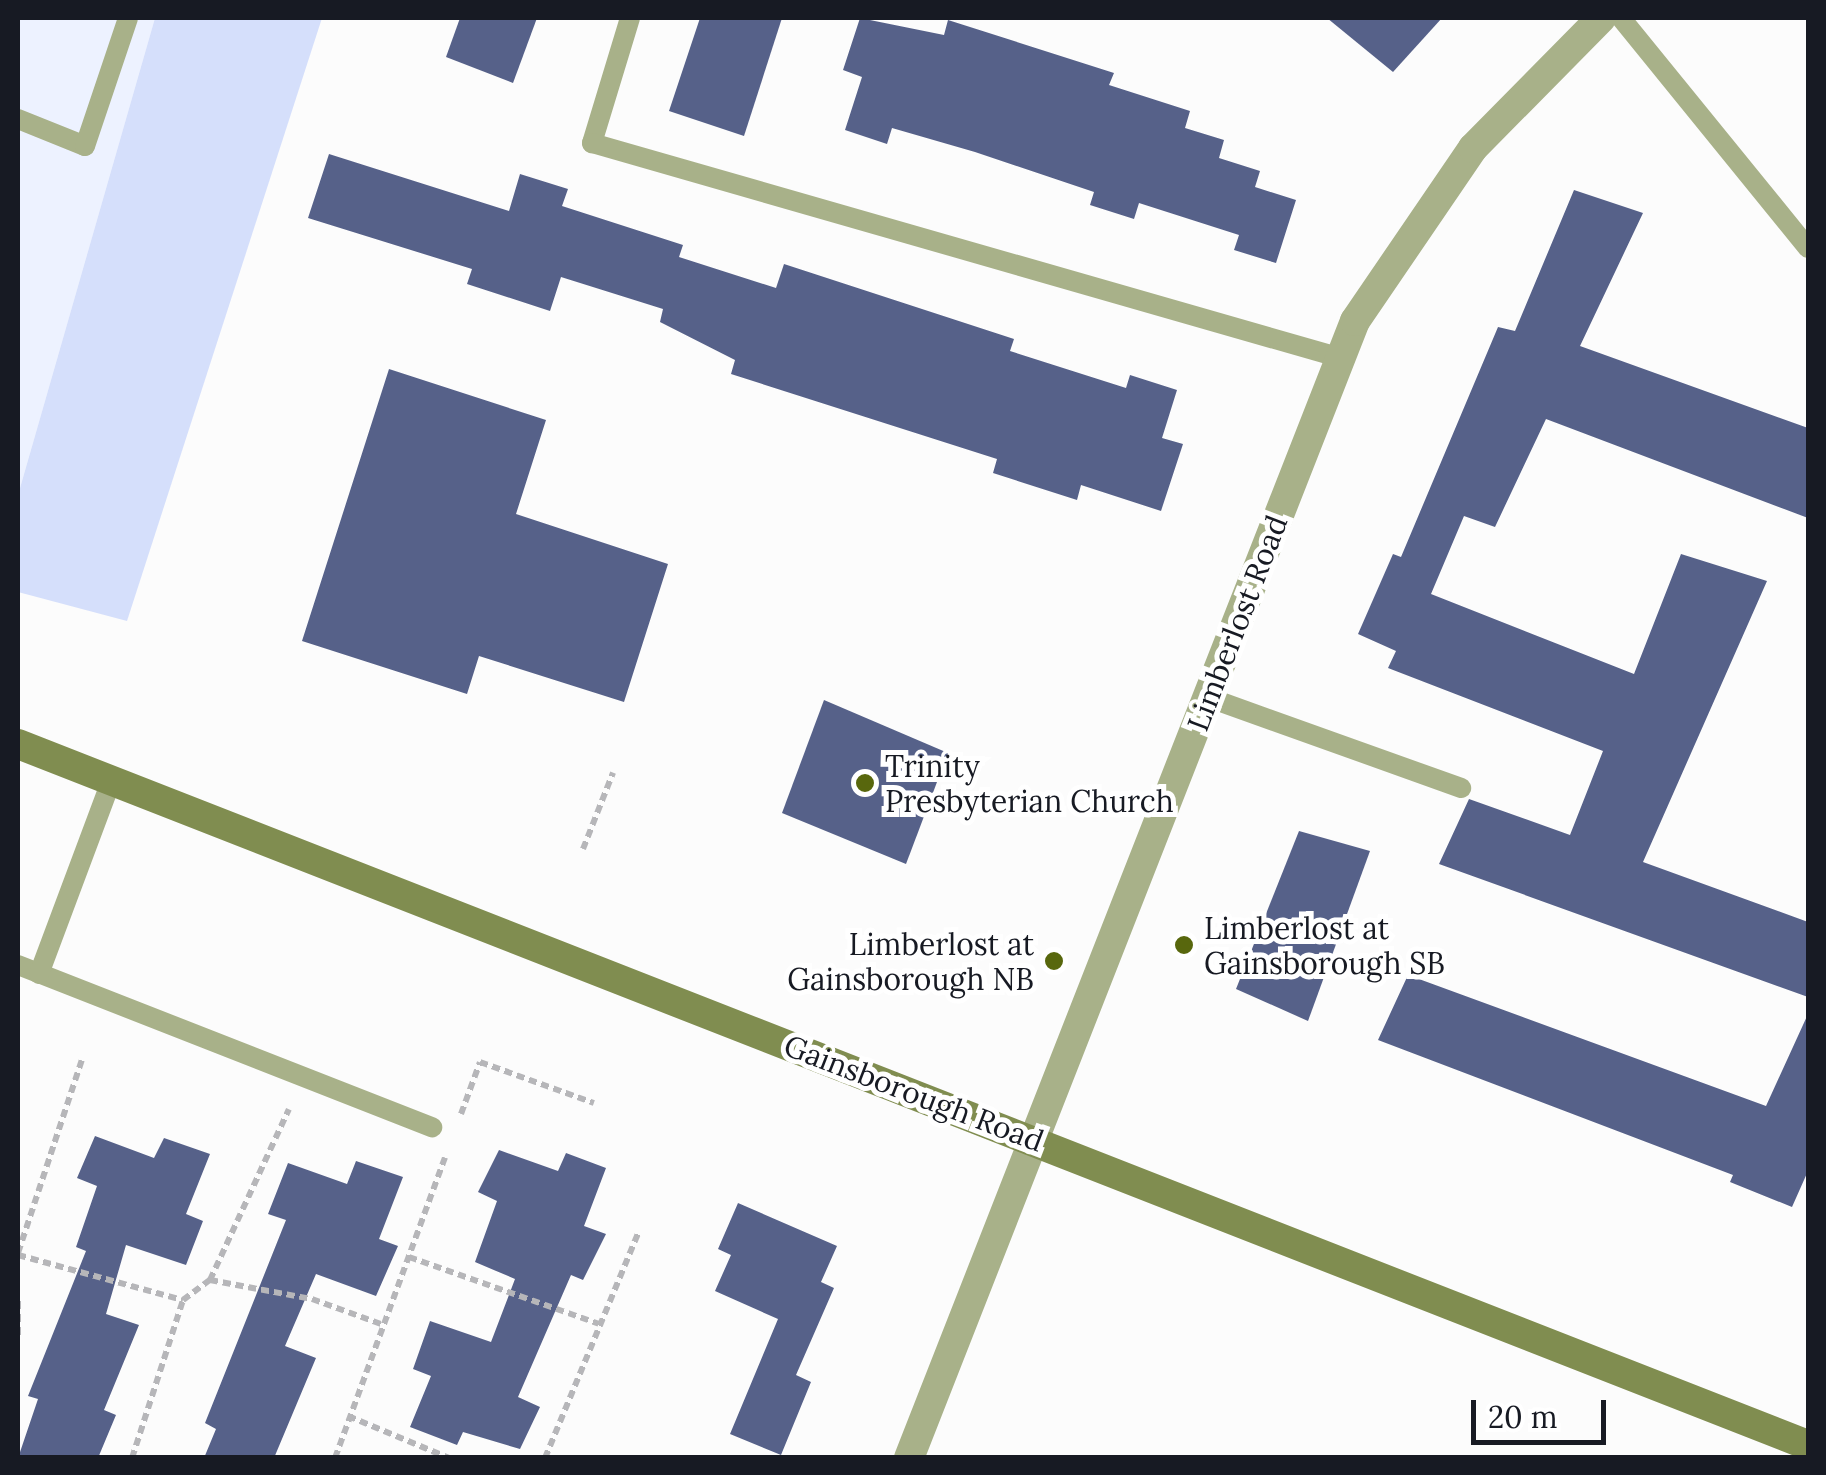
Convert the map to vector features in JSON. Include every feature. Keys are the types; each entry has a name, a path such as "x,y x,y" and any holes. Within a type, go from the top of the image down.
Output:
{"main road":[{"name":"Gainsborough Road","path":"18,744 1808,1445"}],"street":[{"name":"Limberlost Road","path":"910,1458 1355,322 1473,148 1601,18"}],"lane":[{"path":"18,118 85,146 128,18"},
{"path":"630,18 592,143 1341,358"},
{"path":"1622,18 1808,248"},
{"path":"1208,696 1461,788"},
{"path":"39,974 111,781"},
{"path":"18,965 432,1127"}],"path":[{"path":"583,849 613,773"},
{"path":"82,1060 18,1254 183,1300"},
{"path":"454,1133 480,1062 594,1103"},
{"path":"132,1458 183,1300 210,1280 289,1109"},
{"path":"335,1458 448,1150"},
{"path":"545,1458 638,1233"},
{"path":"409,1257 599,1324"},
{"path":"210,1280 312,1299 384,1326"},
{"path":"18,1302 18,1338"},
{"path":"348,1416 448,1458"}],"shaded area":[{"path":"18,18 155,18 18,495"},
{"path":"155,18 322,18 127,621 18,592 18,495"}],"building":[{"path":"460,18 537,18 513,83 446,57"},
{"path":"700,18 782,18 744,136 669,111"},
{"path":"860,18 944,35 948,20 1114,73 1109,85 1190,111 1185,128 1224,140 1219,158 1260,171 1255,187 1296,200 1276,263 1234,250 1239,235 1139,203 1134,219 1090,205 1094,192 975,152 892,128 887,144 845,130 862,77 843,70"},
{"path":"1327,18 1442,18 1393,72"},
{"path":"329,154 509,211 520,174 568,189 562,206 683,245 679,257 776,288 784,264 1014,339 1010,351 1126,388 1130,375 1177,390 1162,438 1183,444 1161,511 1081,485 1077,500 993,473 997,459 731,374 735,360 660,322 663,309 561,277 550,311 467,284 472,269 308,218"},
{"path":"1574,190 1643,213 1580,346 1808,428 1808,518 1546,419 1495,527 1464,516 1431,594 1634,674 1681,554 1767,581 1643,862 1808,922 1808,997 1439,864 1469,799 1570,835 1603,751 1388,668 1396,651 1358,634 1393,554 1401,557 1498,327 1515,331"},
{"path":"389,369 546,420 516,514 668,564 624,702 479,656 467,694 302,641"},
{"name":"Trinity Presbyterian Church","path":"824,700 948,753 906,864 782,813"},
{"path":"1299,831 1370,851 1308,1021 1236,989"},
{"path":"1408,975 1766,1106 1808,1014 1808,1171 1792,1207 1730,1182 1733,1175 1378,1040"},
{"path":"95,1136 154,1158 164,1138 210,1154 186,1214 203,1221 186,1265 126,1245 106,1314 139,1325 104,1410 116,1415 98,1458 18,1458 38,1399 28,1396 86,1251 76,1247 97,1186 77,1178"},
{"path":"499,1150 558,1171 566,1153 606,1168 584,1226 606,1234 583,1280 571,1275 518,1397 540,1407 520,1449 463,1432 457,1445 410,1427 431,1376 413,1369 430,1321 491,1342 515,1279 475,1262 497,1201 478,1192"},
{"path":"356,1161 403,1177 379,1239 398,1246 376,1296 316,1274 285,1346 316,1358 274,1458 204,1458 216,1429 205,1423 286,1220 268,1214 288,1163 347,1184"},
{"path":"738,1203 837,1246 821,1282 834,1288 796,1375 811,1382 781,1455 730,1434 778,1319 715,1291 731,1255 718,1249"}],"place":[{"name":"Trinity Presbyterian Church","path":"865,783"},
{"name":"Limberlost at Gainsborough SB","path":"1184,945"},
{"name":"Limberlost at Gainsborough NB","path":"1054,961"}]}
